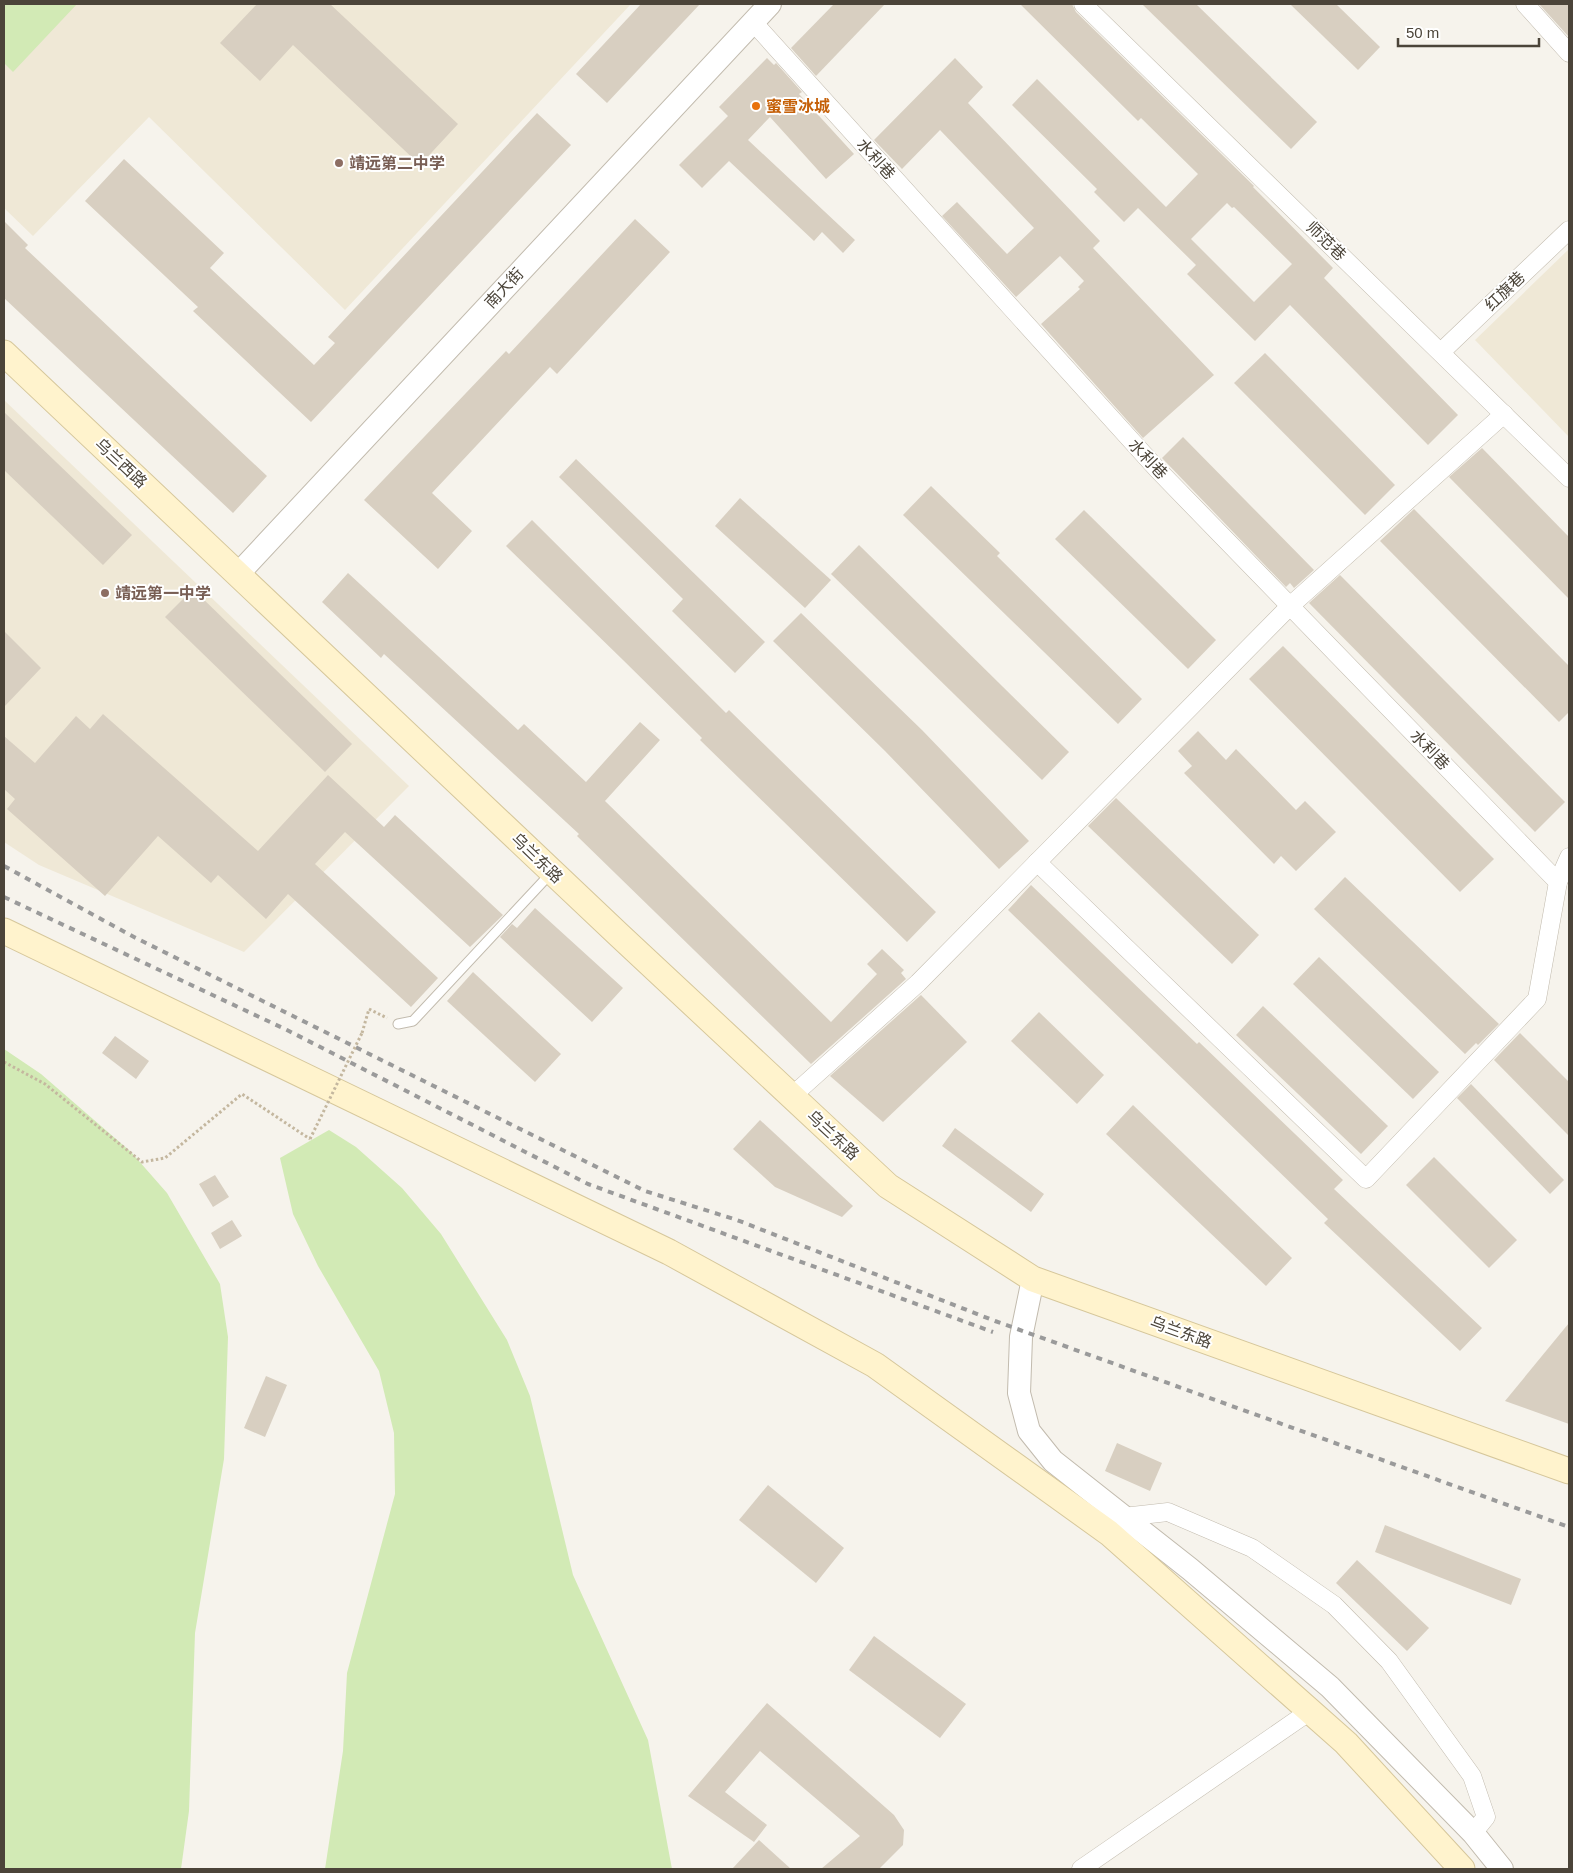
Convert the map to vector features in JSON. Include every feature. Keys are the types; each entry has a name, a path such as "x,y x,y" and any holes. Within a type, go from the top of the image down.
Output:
{"main road":[{"name":"乌兰西路","path":"4,353 239,573"},
{"name":"乌兰东路","path":"239,573 552,872 888,1186 1033,1279 1569,1471"},
{"path":"4,931 669,1252 875,1365 1109,1533 1346,1743 1462,1869"}],"street":[{"name":"南大街","path":"239,573 770,4"},
{"name":"师范巷","path":"1084,4 1569,478"},
{"path":"1525,4 1569,53"},
{"name":"水利巷","path":"753,22 1157,469 1558,882"},
{"name":"红旗巷","path":"1441,352 1569,230"},
{"path":"792,1096 918,983 1290,606 1504,414"},
{"path":"1037,862 1366,1179 1537,999 1558,882 1569,857"},
{"path":"1033,1279 1020,1338 1019,1393 1029,1431 1054,1461 1190,1568 1330,1687 1473,1833 1502,1869"},
{"path":"1123,1517 1168,1512 1252,1548 1334,1605 1389,1661 1472,1776 1486,1817 1473,1833"},
{"path":"1081,1869 1310,1711"}],"lane":[{"path":"398,1024 413,1021 552,872"}],"path":[{"path":"4,1062 45,1084 142,1162 165,1158 242,1094 310,1139 362,1033 369,1009 398,1024"}],"shaded area":[{"name":"靖远第二中学","path":"4,4 631,4 345,310 149,117 33,236 4,208"},
{"path":"1569,249 1569,437 1475,340"},
{"name":"靖远第一中学","path":"4,400 409,786 244,952 39,865 4,842"}],"green space":[{"path":"4,4 77,4 13,72 4,63"},
{"path":"4,1049 41,1074 131,1152 167,1193 220,1284 228,1337 224,1459 195,1633 189,1811 181,1869 4,1869"},
{"path":"329,1130 356,1147 402,1188 441,1234 507,1340 530,1396 573,1575 648,1740 672,1869 325,1869 343,1751 347,1673 395,1494 394,1433 379,1371 318,1266 293,1214 280,1158"}],"building":[{"path":"257,4 330,4 458,124 420,165 293,45 260,81 220,43"},
{"path":"641,4 700,4 607,103 576,74"},
{"path":"834,4 885,4 816,76 791,48"},
{"path":"1020,4 1072,4 1076,12 1254,186 1333,268 1324,278 1458,415 1428,445 1290,305 1255,341 1187,274 1196,265 1138,208 1124,222 1094,192 1097,189 1012,105 1037,79 1166,207 1198,174 1141,118 1138,121","holes":["1227,203 1232,208 1234,207 1292,264 1254,302 1191,239"]},
{"path":"1142,4 1196,4 1317,122 1291,149"},
{"path":"1290,4 1336,4 1380,47 1358,70"},
{"path":"1539,4 1569,4 1569,37"},
{"path":"767,58 774,65 776,63 802,92 799,94 854,154 826,179 770,117 748,140 855,240 843,253 822,232 814,241 729,161 702,188 679,165 728,116 719,107"},
{"path":"955,58 983,87 968,103 1100,241 1093,248 1214,375 1143,438 1041,324 1080,289 1078,287 1084,281 1060,256 1016,297 942,216 957,202 1007,254 1034,228 940,130 902,169 874,140"},
{"path":"537,113 571,145 311,422 193,311 198,307 85,201 124,159 224,253 210,268 314,365 335,343 328,337"},
{"path":"635,219 670,252 557,374 550,367 432,493 472,531 438,569 364,500 506,351 509,354"},
{"path":"4,221 28,245 25,248 267,476 233,513 4,298"},
{"path":"1265,353 1395,485 1365,515 1234,383"},
{"path":"4,412 132,535 103,565 4,470"},
{"path":"1183,437 1314,570 1294,588 1290,583 1286,587 1162,458"},
{"path":"1482,448 1569,537 1569,599 1449,477"},
{"path":"576,459 765,642 735,673 672,611 683,599 559,477"},
{"path":"931,486 1000,553 997,556 1142,699 1118,724 903,515"},
{"path":"740,498 831,580 805,608 715,526"},
{"path":"1414,509 1569,666 1569,712 1559,722 1380,541"},
{"path":"1084,510 1216,640 1188,669 1055,539"},
{"path":"532,520 726,713 729,710 936,912 907,942 700,740 702,738 506,546"},
{"path":"859,545 1069,752 1042,780 831,574"},
{"path":"348,573 518,730 524,724 586,782 640,722 660,740 605,801 831,1022 877,974 867,964 882,949 904,970 901,973 906,979 811,1064 577,836 579,834 384,654 381,658 322,602"},
{"path":"1340,575 1565,802 1535,832 1309,603"},
{"path":"193,589 352,744 325,772 165,617"},
{"path":"801,613 922,730 1029,841 999,869 885,751 773,641"},
{"path":"4,631 41,668 4,707"},
{"path":"1283,646 1494,859 1460,892 1249,679"},
{"path":"103,714 258,851 328,775 384,827 395,815 503,915 470,947 345,832 315,864 438,978 411,1007 288,894 266,919 218,875 211,883 158,836 105,896 7,809 15,799 4,789 4,736 35,763 76,716 90,729"},
{"path":"1198,731 1226,760 1236,749 1296,810 1305,801 1336,832 1296,871 1281,856 1274,864 1184,773 1192,766 1178,751"},
{"path":"1116,798 1259,935 1232,964 1088,826"},
{"path":"1345,877 1499,1024 1478,1045 1476,1043 1465,1054 1314,909"},
{"path":"1031,885 1343,1180 1334,1189 1482,1328 1460,1351 1324,1223 1328,1219 1008,910"},
{"path":"535,908 623,988 592,1022 500,937 512,924 517,928"},
{"path":"1319,957 1439,1072 1413,1099 1293,984"},
{"path":"473,972 561,1054 535,1082 447,1001"},
{"path":"921,995 967,1042 883,1122 830,1076"},
{"path":"1263,1006 1388,1126 1361,1154 1236,1035"},
{"path":"1039,1012 1104,1075 1077,1104 1011,1041"},
{"path":"1520,1033 1569,1082 1569,1136 1494,1060"},
{"path":"115,1036 149,1061 136,1079 102,1053"},
{"path":"1471,1084 1564,1180 1550,1194 1457,1098"},
{"path":"1133,1105 1292,1258 1266,1286 1106,1134"},
{"path":"760,1120 853,1206 842,1217 775,1187 733,1149"},
{"path":"955,1128 1044,1194 1031,1212 942,1146"},
{"path":"1434,1157 1517,1240 1489,1268 1406,1185"},
{"path":"215,1175 229,1197 213,1207 199,1184"},
{"path":"232,1220 242,1236 220,1249 211,1233"},
{"path":"1569,1323 1569,1424 1505,1401"},
{"path":"266,1376 287,1385 265,1437 244,1428"},
{"path":"1117,1443 1162,1463 1150,1491 1105,1471"},
{"path":"768,1485 844,1548 816,1583 739,1520"},
{"path":"1385,1525 1521,1579 1511,1605 1375,1552"},
{"path":"1357,1560 1429,1628 1407,1651 1336,1583"},
{"path":"874,1636 966,1704 940,1738 849,1670"},
{"path":"767,1703 894,1815 904,1830 903,1845 879,1869 821,1869 860,1836 760,1751 725,1792 767,1825 754,1842 688,1796"},
{"path":"759,1840 791,1869 732,1869"}],"railway":[{"path":"4,866 134,937 645,1191 737,1220 995,1321 1569,1527"},
{"path":"4,897 287,1030 588,1184 993,1332"}],"place":[{"name":"蜜雪冰城","path":"756,106"},
{"name":"靖远第二中学","path":"339,163"},
{"name":"靖远第一中学","path":"105,593"}]}
